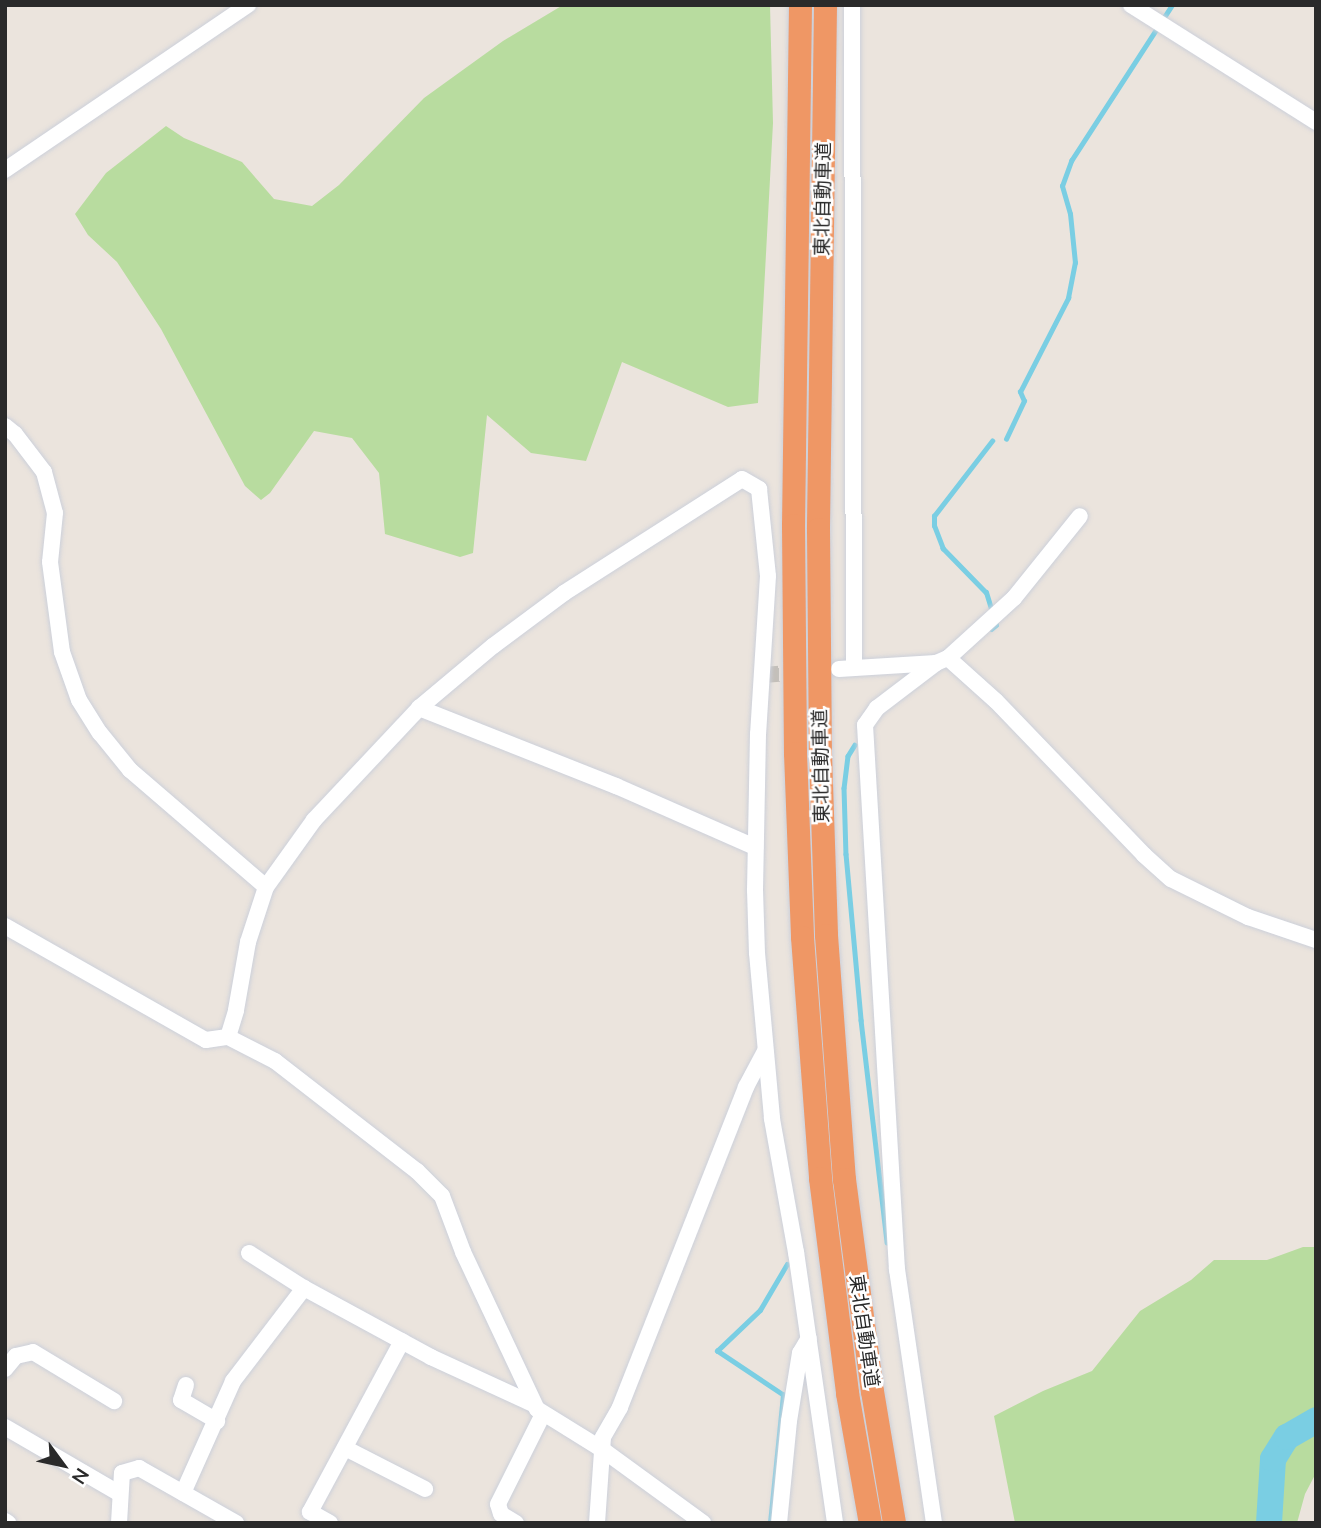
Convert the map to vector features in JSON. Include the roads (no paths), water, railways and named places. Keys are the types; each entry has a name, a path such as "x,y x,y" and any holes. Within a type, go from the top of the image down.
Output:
{"highway":[{"name":"東北自動車道","path":"800,5 793,525 795,753 802,937 820,1178 847,1393 870,1523"},
{"name":"東北自動車道","path":"825,5 818,543 820,753 826,935 846,1192 872,1391 894,1523"}],"street":[{"path":"5,170 248,5"},
{"path":"852,5 846,668 948,661 1171,879 1248,917 1316,940"},
{"path":"1131,5 1316,122"},
{"path":"1160,24 1164,5"},
{"path":"5,426 15,434 44,472 55,513 52,575 62,652 79,700 100,733 130,770 266,887"},
{"path":"228,1037 236,1010 248,942 266,887 314,820 419,708 493,646 564,593 742,479 759,489 768,576 758,734 755,847 757,953 772,1119 809,1338 835,1523"},
{"path":"934,1523 897,1270 865,725 877,708 948,661 1002,611 1044,566 1080,516"},
{"path":"419,708 616,786 755,847"},
{"path":"5,926 206,1040 228,1037 275,1061 382,1143 442,1196 463,1252 538,1409 498,1504 501,1514 516,1523"},
{"path":"601,1520 603,1437 625,1395 746,1087 765,1052"},
{"path":"249,1253 304,1288 402,1341 538,1409 603,1450 703,1523"},
{"path":"183,1493 233,1381 304,1288"},
{"path":"779,1523 800,1353 809,1338"},
{"path":"330,1523 310,1512 402,1341"},
{"path":"5,1369 16,1356 33,1352 114,1401"},
{"path":"186,1385 181,1400 217,1421"},
{"path":"5,1427 120,1494"},
{"path":"345,1448 425,1489"},
{"path":"120,1523 122,1473 138,1468 236,1523"}],"waterway":[{"path":"1006,439 1024,401 1020,392 1068,298 1075,263 1070,214 1062,186 1071,161 1172,5"},
{"path":"991,629 996,625 986,593 943,549 934,526 934,516 992,441"},
{"path":"855,745 848,756 844,788 846,854 861,1020 887,1242"},
{"path":"770,1523 783,1395 717,1351 760,1310 787,1264"},
{"path":"1269,1523 1273,1459 1287,1437 1316,1420"}],"tunnel":[{"path":"763,675 829,670"}]}
